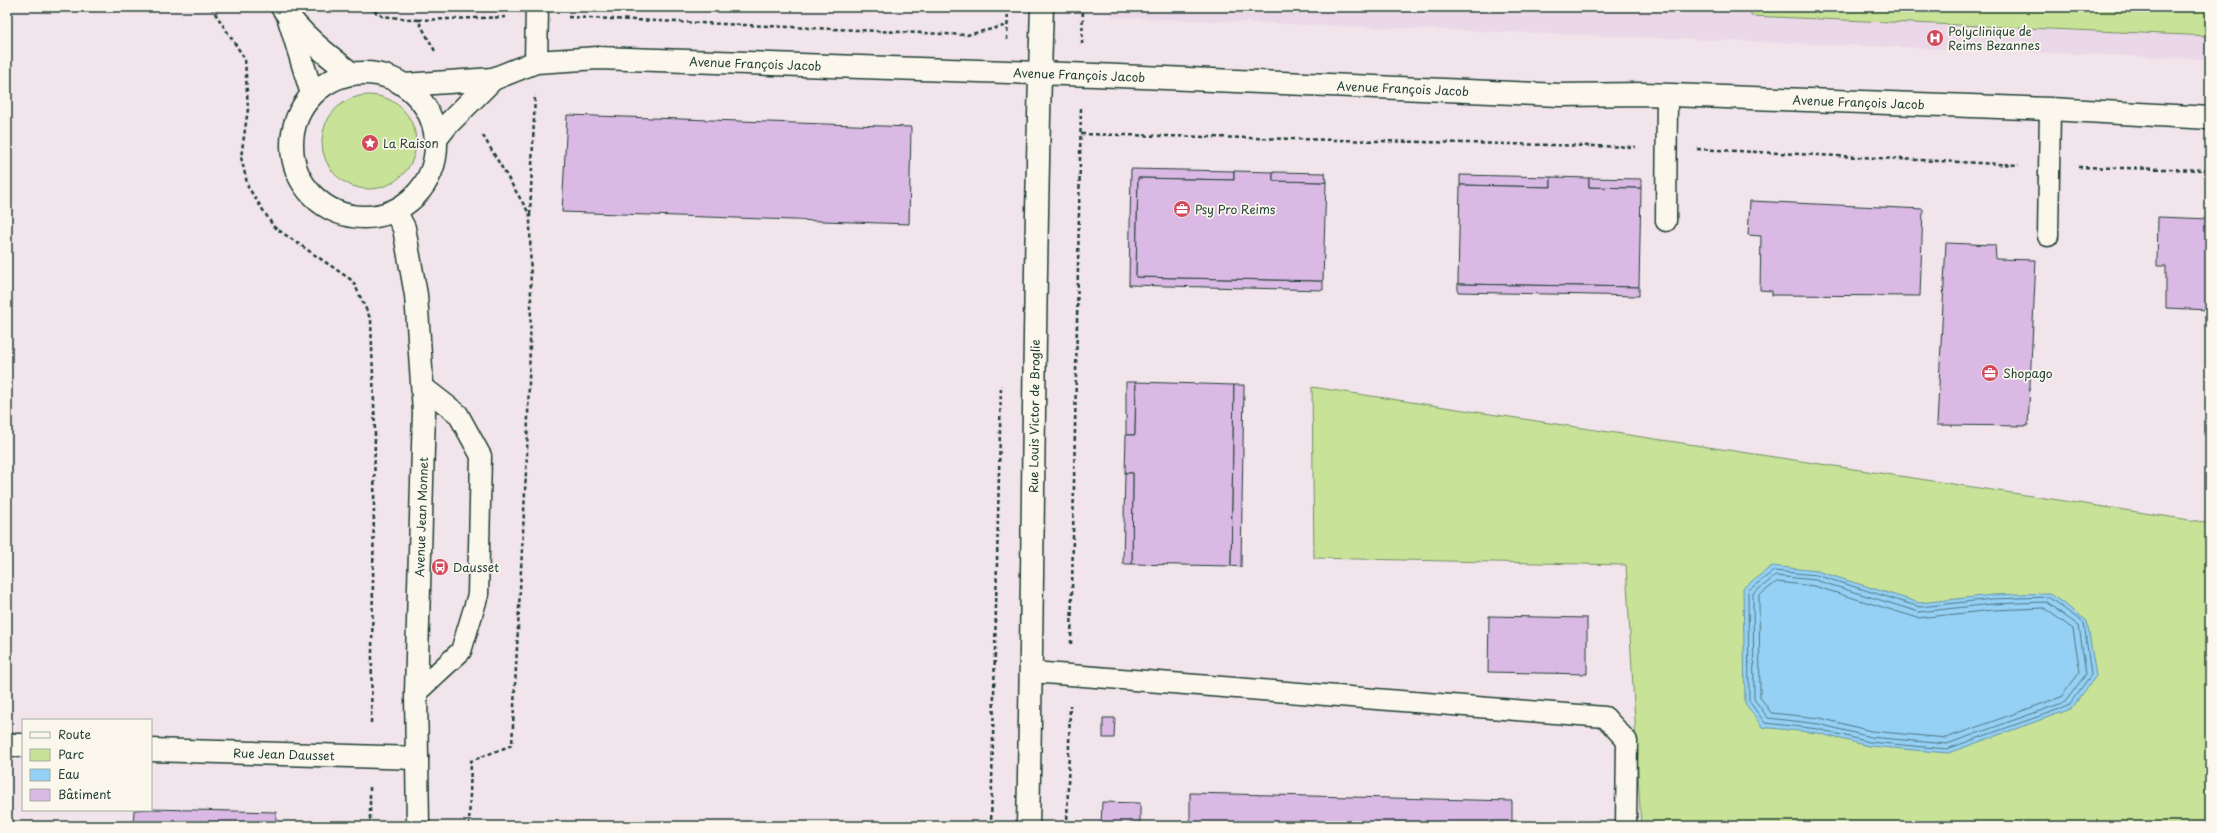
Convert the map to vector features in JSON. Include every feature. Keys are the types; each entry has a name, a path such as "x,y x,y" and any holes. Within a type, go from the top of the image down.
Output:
{"street":[{"name":"Rue Louis Victor de Broglie","path":"1028,826 1032,672 1037,144 1042,7"},
{"path":"536,11 536,62"},
{"path":"285,12 321,50 352,74"},
{"path":"285,12 312,94"},
{"name":"Avenue François Jacob","path":"404,85 493,79 536,62 598,58 1082,74 1560,95 1667,96 2050,109 2210,118"},
{"path":"370,73 404,85 426,108 433,123 436,139 435,157 431,174 425,184 410,202 395,211 371,217 359,218 341,214 325,206 311,195 300,180 294,162 292,144 294,126 301,109 312,94 330,81 352,74 370,73"},
{"name":"Avenue François Jacob","path":"436,139 493,79"},
{"name":"Avenue Jean Monnet","path":"395,211 404,228 416,295 424,412 416,693 418,826"},
{"path":"7,744 22,745"},
{"name":"Rue Jean Dausset","path":"152,750 417,758"}],"lane":[{"path":"1666,221 1667,96"},
{"path":"2048,236 2050,109"},
{"path":"416,693 461,651 478,595 481,456 458,414 422,386"},
{"path":"1032,672 1605,717 1627,741 1626,826"}],"path":[{"path":"211,7 245,59 248,109 241,157 248,187 274,227 353,281 371,320 375,432 370,826"},
{"path":"368,7 382,16 418,20 536,11 967,35 1008,25"},
{"path":"1006,72 1008,7"},
{"path":"1067,826 1083,7"},
{"path":"418,20 453,82"},
{"path":"469,826 471,761 512,745 527,453 531,307 530,215 536,62"},
{"path":"466,106 530,215"},
{"path":"991,826 1001,377"}],"shaded area":[{"name":"Polyclinique de Reims Bezannes","path":"1112,7 2210,7 2210,59 1111,17"}],"green space":[{"path":"1751,7 2210,7 2210,36 1751,16"},
{"path":"369,95 387,99 402,109 412,124 416,142 412,160 402,175 387,185 369,189 351,185 336,175 326,160 322,142 326,124 336,109 351,99"},
{"path":"1312,387 2210,523 2210,826 1641,826 1626,565 1314,558"}],"water":[{"path":"1772,566 1817,571 1920,603 1992,595 2049,593 2087,621 2096,676 2071,709 1948,753 1869,746 1817,733 1762,727 1745,703 1743,588"}],"building":[{"path":"968,7 980,7 980,11 968,11"},
{"path":"567,115 911,127 909,224 562,212"},
{"path":"1131,169 1234,171 1234,180 1138,178 1136,277 1323,281 1323,290 1129,285"},
{"path":"1234,171 1273,172 1273,181 1326,182 1323,281 1136,277 1138,178 1234,180"},
{"path":"1273,172 1325,173 1326,182 1273,181"},
{"path":"1460,175 1551,177 1551,187 1460,185"},
{"path":"1551,177 1589,178 1589,187 1641,188 1639,287 1458,284 1460,185 1551,187"},
{"path":"1589,178 1641,179 1641,188 1589,187"},
{"path":"1750,201 1923,209 1920,296 1772,295 1772,291 1760,290 1761,236 1748,235"},
{"path":"2158,217 2210,219 2210,310 2166,308 2166,266 2157,266"},
{"path":"1946,243 1995,245 1996,259 2036,260 2028,426 1937,425"},
{"path":"1458,284 1639,287 1639,296 1458,292"},
{"path":"1126,382 1136,382 1135,435 1126,435"},
{"path":"1136,382 1234,385 1231,566 1132,564 1133,473 1125,473 1126,435 1135,435"},
{"path":"1234,385 1244,385 1241,567 1231,566"},
{"path":"1125,473 1133,473 1132,564 1123,564"},
{"path":"1489,616 1587,618 1587,674 1488,672"},
{"path":"1103,718 1115,718 1114,738 1103,738"},
{"path":"1190,793 1512,801 1512,826 1190,826"},
{"path":"1102,802 1140,803 1140,826 1101,826"},
{"path":"152,809 276,812 276,826 133,826 134,811 152,811"}],"place":[{"name":"Polyclinique de Reims Bezannes","path":"1935,38"},
{"name":"La Raison","path":"370,143"},
{"name":"Psy Pro Reims","path":"1182,209"},
{"name":"Shopago","path":"1990,373"},
{"name":"Dausset","path":"440,567"}]}
